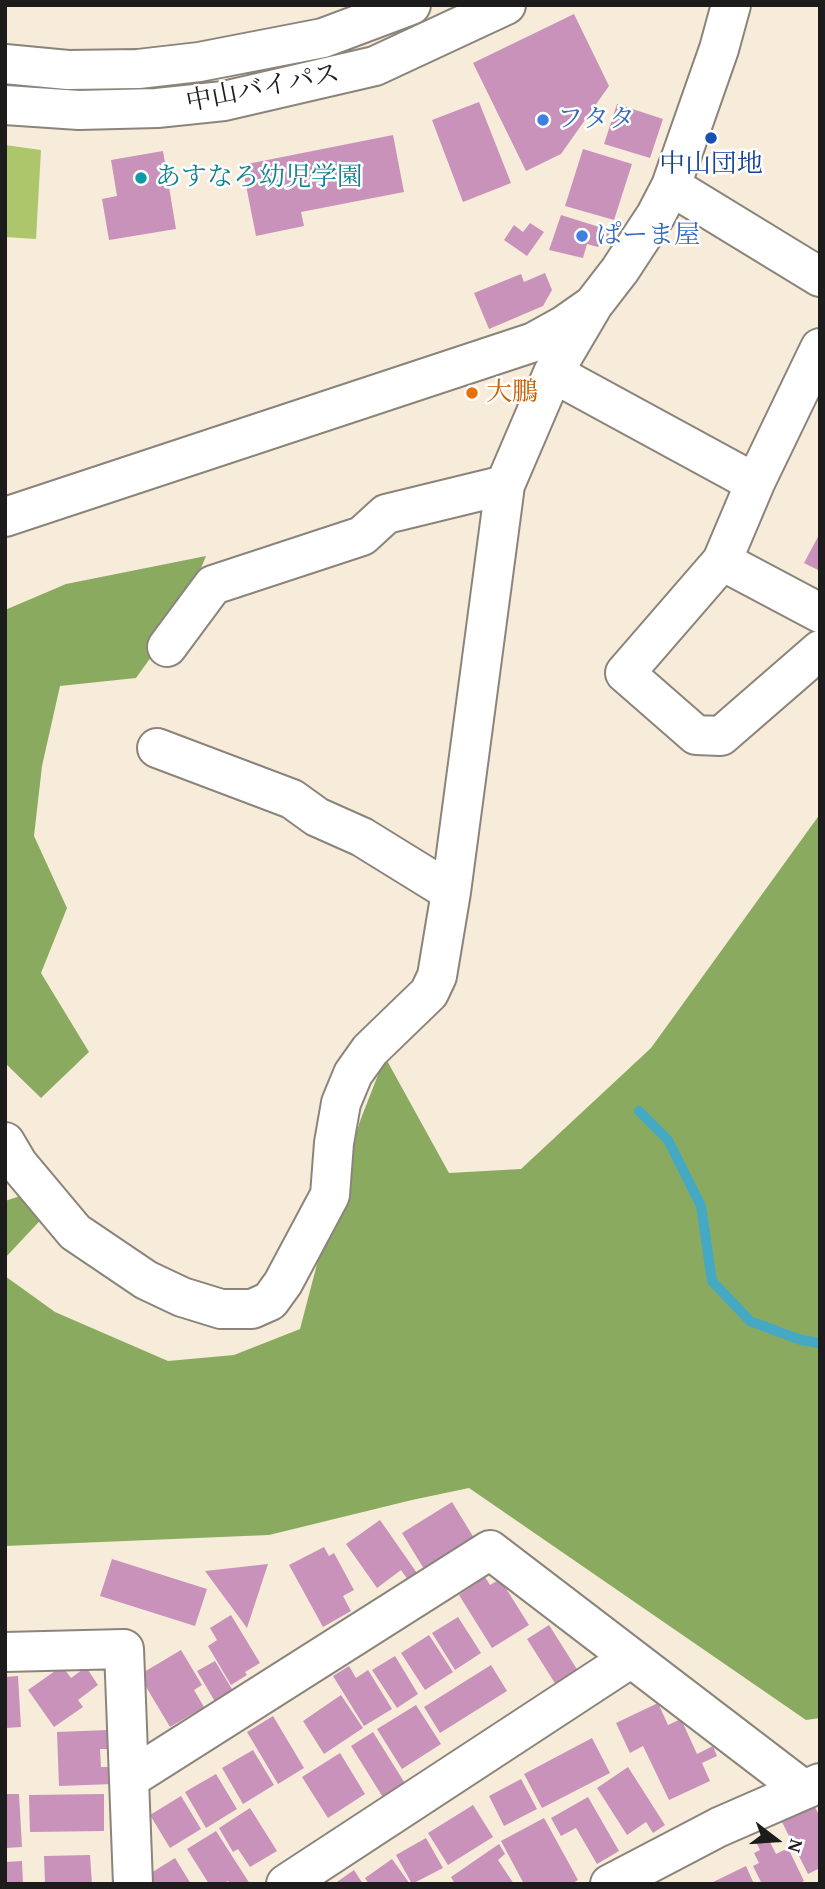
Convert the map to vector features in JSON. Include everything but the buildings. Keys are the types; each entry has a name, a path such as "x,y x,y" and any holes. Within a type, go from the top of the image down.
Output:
{"street":[{"name":"中山バイパス","path":"5,64 68,69 138,69 199,62 323,38 411,5"},
{"name":"中山バイパス","path":"5,105 79,110 224,101 375,66 506,5"},
{"path":"5,1142 18,1164 75,1232 146,1280 181,1297 222,1309 252,1309 270,1301 283,1283 330,1195 334,1143 341,1103 354,1074 370,1050 429,993 437,976 451,892 505,485 553,373 593,305 656,215 671,186 719,49 731,5"},
{"path":"671,186 820,277"},
{"path":"5,517 534,342 593,305"},
{"path":"820,348 755,483 722,561 625,673 696,735 721,736 820,650"},
{"path":"553,373 755,483"},
{"path":"166,647 214,585 362,536 386,514 505,485"},
{"path":"722,561 820,613"},
{"path":"157,748 292,799 317,817 362,837 451,892"},
{"path":"128,1779 490,1550 631,1658 812,1787"},
{"path":"5,1652 124,1648 133,1884"},
{"path":"286,1884 631,1658"},
{"path":"610,1884 719,1827 812,1787"}],"green space":[{"path":"5,145 41,150 36,239 5,237"},
{"path":"206,556 182,614 136,678 60,686 42,766 34,836 67,908 41,973 89,1052 41,1098 5,1063 5,610 66,584"},
{"path":"820,814 820,1718 806,1720 469,1488 269,1535 5,1546 5,1276 55,1312 168,1361 234,1355 300,1329 322,1245 360,1121 385,1057 449,1173 521,1169 651,1048"},
{"path":"29,1193 50,1210 5,1258 5,1201"}],"waterway":[{"path":"639,1111 668,1140 701,1206 712,1281 750,1321 801,1340 820,1343"}],"place":[{"name":"フタタ","path":"543,120"},
{"name":"中山団地","path":"711,138"},
{"name":"あすなろ幼児学園","path":"141,178"},
{"name":"ぱーま屋","path":"582,236"},
{"name":"大鵬","path":"472,393"}]}
